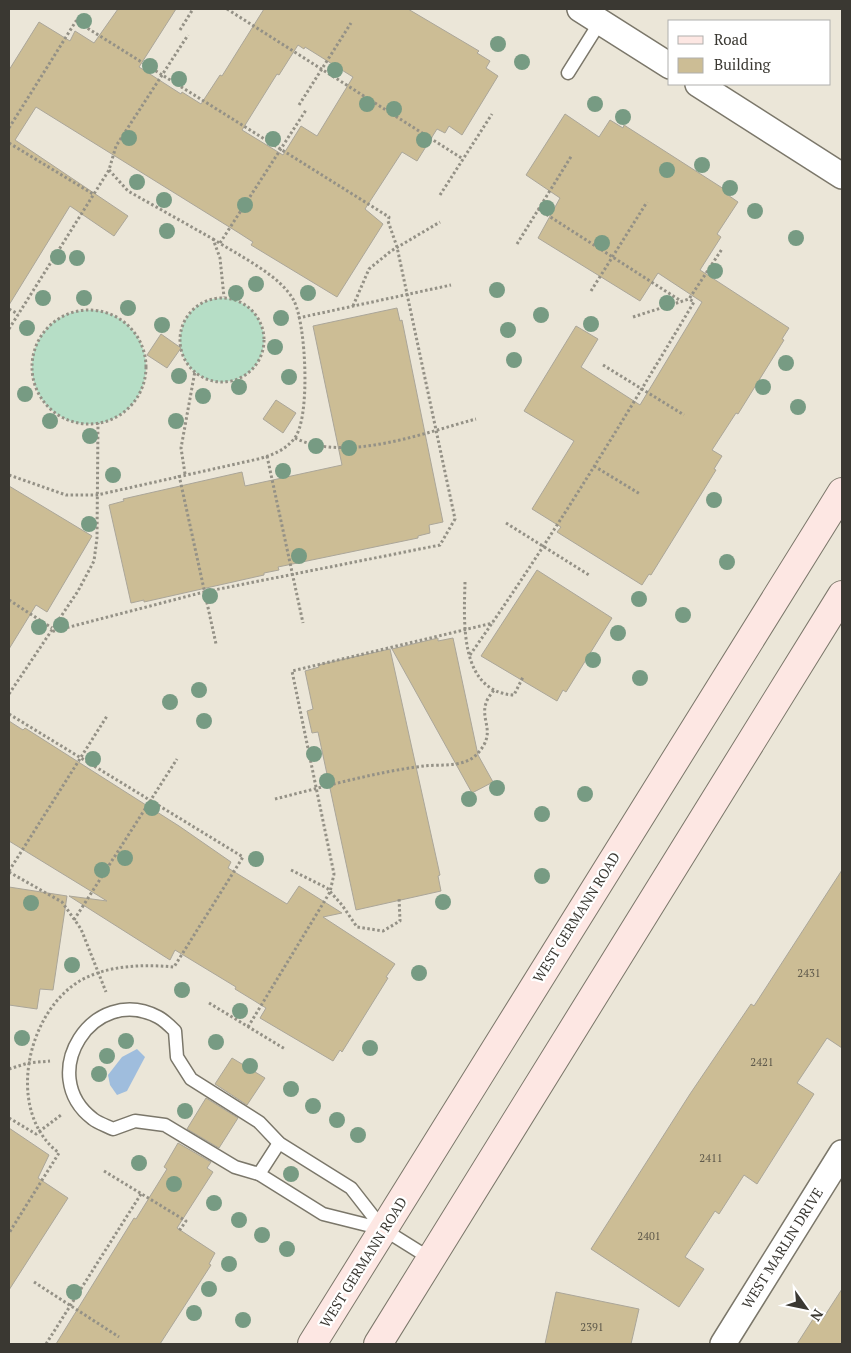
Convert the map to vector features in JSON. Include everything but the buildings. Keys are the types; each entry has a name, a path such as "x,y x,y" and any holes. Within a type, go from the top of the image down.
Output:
{"main road":[{"name":"WEST GERMANN ROAD","path":"312,1344 842,492"},
{"path":"378,1344 842,595"}],"street":[{"path":"590,15 668,65"},
{"path":"700,85 842,176"},
{"name":"WEST MARLIN DRIVE","path":"723,1344 842,1154"}],"lane":[{"path":"568,73 590,15"},
{"path":"383,1229 351,1188 279,1143 259,1122 191,1079 177,1057 176,1031 158,1017 136,1010 114,1012 93,1021 78,1038 70,1059 70,1081 78,1102 93,1119 114,1129 135,1121 165,1125 235,1167 259,1174 323,1214 383,1229 431,1259"},
{"path":"259,1174 279,1143"}],"path":[{"path":"180,30 193,9"},
{"path":"227,9 463,159"},
{"path":"9,128 76,20 389,217 388,221 397,247 455,519 440,545 204,592 50,632"},
{"path":"299,106 351,23"},
{"path":"9,329 109,170 116,146 188,35"},
{"path":"220,243 306,110"},
{"path":"440,195 492,114"},
{"path":"9,144 93,194"},
{"path":"517,244 572,155"},
{"path":"9,475 66,495 97,495 267,456 280,451 295,438 302,420 306,384 298,318 295,301 282,284 220,243 128,191 109,170"},
{"path":"591,291 647,202"},
{"path":"538,208 681,301"},
{"path":"353,307 369,269 397,247 440,222"},
{"path":"213,239 220,258 224,297"},
{"path":"633,317 689,299 722,249"},
{"path":"298,318 451,285"},
{"path":"224,297 243,303 254,312 261,324 264,339 262,352 255,365 244,375 231,381 210,380 195,371 183,356 179,341 182,326 189,313 200,303 224,297"},
{"path":"470,655 543,546 642,388 694,302 689,299"},
{"path":"9,309 18,314"},
{"path":"83,310 102,311 121,319 135,332 144,350 146,369 142,388 131,405 116,417 98,424 82,424 59,416 44,403 35,385 33,371 36,345 47,328 65,315 83,310"},
{"path":"603,365 684,415"},
{"path":"185,474 181,448 195,371"},
{"path":"295,438 309,445 342,448 385,442 476,419"},
{"path":"9,694 78,591 94,561 98,424"},
{"path":"267,456 291,575 303,623"},
{"path":"594,466 640,494"},
{"path":"179,475 216,644"},
{"path":"506,522 589,575"},
{"path":"465,582 464,629 476,674 494,690 514,694 523,677"},
{"path":"9,600 53,628"},
{"path":"248,1027 330,892 334,874 292,671 493,623"},
{"path":"275,799 423,766 463,763 478,754 485,742 489,728 484,715 486,702 494,690"},
{"path":"9,714 150,802 243,857 174,967"},
{"path":"107,716 9,871 62,902 81,928 114,1012"},
{"path":"74,920 177,759"},
{"path":"291,870 330,892 357,927 383,931 400,921 399,897"},
{"path":"209,1003 285,1049"},
{"path":"9,1069 28,1062 70,1059"},
{"path":"9,1118 36,1134 78,1102"},
{"path":"9,1233 59,1153"},
{"path":"104,1172 186,1221 179,1231"},
{"path":"46,1344 141,1194"},
{"path":"34,1282 119,1337"}],"green space":[{"path":"222,298 238,301 252,310 261,324 264,340 261,356 252,370 238,379 222,382 206,379 192,370 183,356 180,340 183,324 192,310 206,301"},
{"path":"89,310 111,315 129,327 141,345 146,367 141,389 129,407 111,419 89,424 67,419 49,407 37,389 32,367 37,345 49,327 67,315"}],"water":[{"path":"137,1049 145,1057 127,1091 117,1095 110,1085 108,1075 122,1057"}]}
